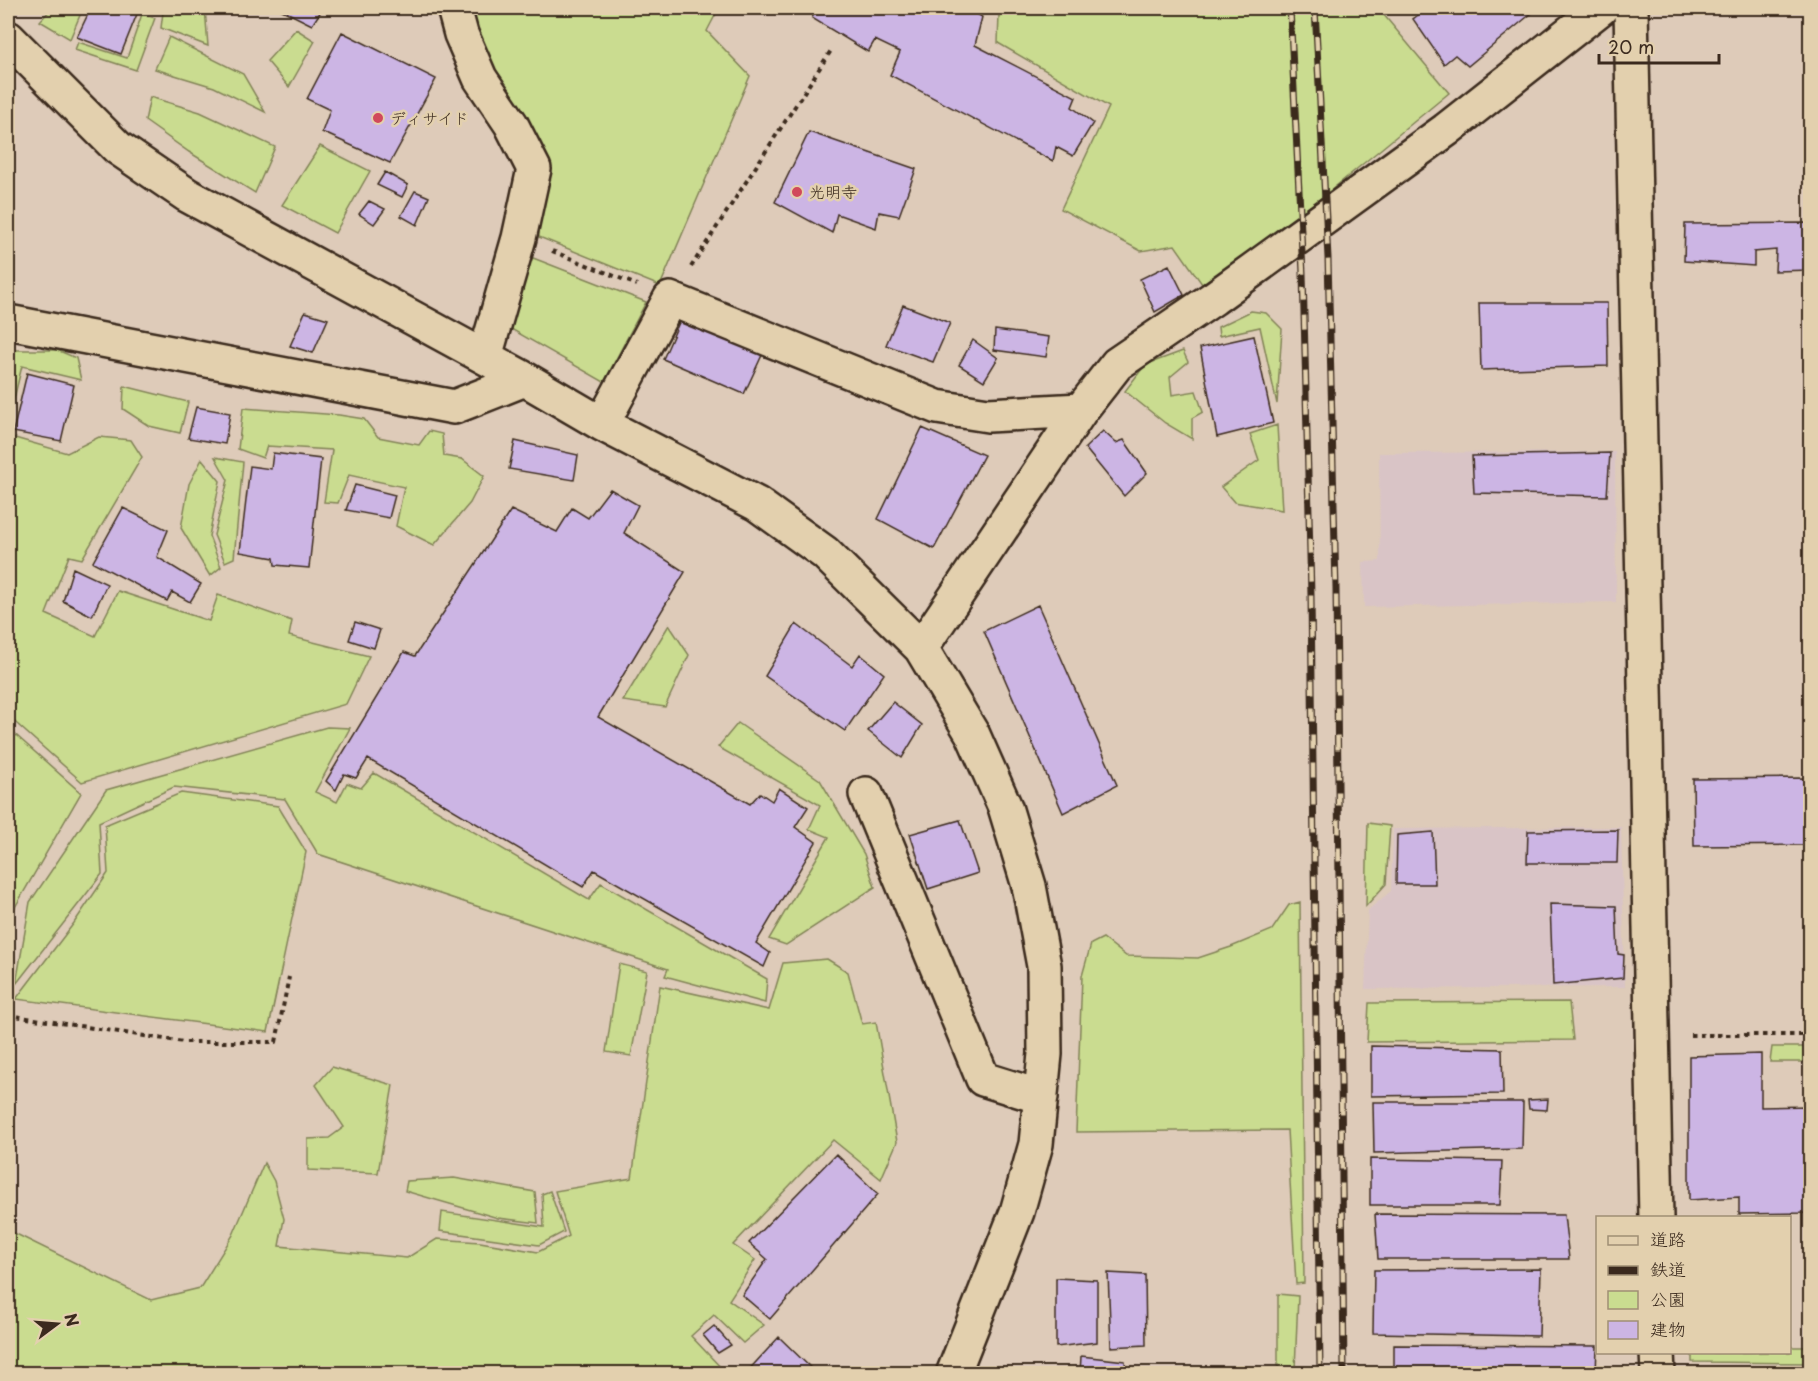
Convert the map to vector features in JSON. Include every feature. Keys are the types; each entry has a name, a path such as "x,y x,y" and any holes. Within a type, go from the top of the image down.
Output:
{"street":[{"path":"454,8 461,34 480,78 511,124 534,169 519,238 485,357"},
{"path":"921,648 1081,410 1117,364 1214,298 1446,130 1601,8"},
{"path":"1631,8 1656,1216"},
{"path":"8,38 118,148 177,189 525,379 602,424 757,504 825,553 921,648 974,735 1005,807 1029,886 1044,966 1045,1054 1036,1144 1017,1212 953,1374"},
{"path":"602,424 670,299 937,407 988,415 1081,410"},
{"path":"8,322 454,408 525,379"},
{"path":"866,794 983,1079 1041,1097"},
{"path":"1658,1354 1658,1374"}],"path":[{"path":"519,238 670,299 832,49"},
{"path":"8,1015 184,1042 276,1042 289,977"},
{"path":"1653,1036 1810,1035"}],"shaded area":[{"path":"1615,452 1616,602 1364,607 1363,562 1380,561 1379,453"},
{"path":"1621,827 1625,987 1365,989 1368,910 1391,891 1393,829"}],"green space":[{"path":"52,8 83,8 70,39 40,21"},
{"path":"152,8 205,8 208,46 161,28 163,12"},
{"path":"478,8 719,8 707,31 750,76 660,286 539,237 541,166 478,67 472,15"},
{"path":"993,8 1387,8 1383,14 1449,93 1285,228 1202,284 1175,245 1141,251 1061,209 1109,107 998,43 999,15"},
{"path":"142,14 155,18 136,70 75,50 78,42 127,58"},
{"path":"296,29 315,41 289,87 267,61"},
{"path":"169,37 243,74 265,112 214,87 155,69"},
{"path":"150,97 200,112 275,147 255,193 189,152 145,121"},
{"path":"320,146 370,171 335,233 282,205"},
{"path":"528,256 646,302 604,382 511,329"},
{"path":"1251,311 1266,313 1282,329 1277,404 1260,327 1219,336 1218,327"},
{"path":"8,350 57,350 76,358 81,380 22,366 8,423"},
{"path":"1183,351 1188,362 1170,377 1172,395 1196,391 1203,412 1192,418 1192,439 1165,423 1125,391 1145,365"},
{"path":"124,386 188,402 180,433 149,426 123,409"},
{"path":"243,408 364,419 378,437 419,445 429,431 442,434 444,456 462,459 484,476 470,503 434,545 396,526 404,487 349,475 338,503 324,502 332,450 267,446 263,458 238,449"},
{"path":"1277,425 1282,510 1234,502 1221,487 1259,460 1250,434"},
{"path":"8,436 67,453 99,437 131,440 142,457 82,559 69,556 46,614 95,636 118,591 209,621 218,595 292,621 289,636 369,656 346,704 82,782 8,716"},
{"path":"215,457 243,462 234,558 225,562 214,535 228,480"},
{"path":"202,459 220,481 209,536 221,567 210,576 181,528 189,484"},
{"path":"669,625 689,655 665,707 623,701"},
{"path":"738,723 820,780 864,854 875,887 786,945 769,939 829,837 809,829 820,805 718,747"},
{"path":"327,727 350,728 315,792 337,802 347,783 361,788 374,773 589,900 601,883 767,979 765,1003 665,976 668,969 318,854 285,799 174,787 99,822 102,874 16,984 30,902 106,790"},
{"path":"8,728 81,793 14,909 8,908"},
{"path":"181,793 278,806 306,852 268,1032 16,999 74,923 108,873 105,825"},
{"path":"1368,823 1390,826 1386,884 1366,906"},
{"path":"1300,902 1304,1283 1296,1284 1287,1130 1076,1132 1082,976 1091,944 1103,938 1126,956 1198,958 1272,930 1289,905"},
{"path":"827,959 848,972 862,1024 876,1022 897,1142 881,1179 833,1140 733,1245 755,1260 729,1300 764,1325 743,1343 714,1315 691,1336 725,1372 8,1373 8,1230 151,1300 200,1288 233,1235 264,1163 274,1181 284,1219 279,1246 407,1258 437,1239 480,1242 538,1252 569,1236 555,1191 632,1178 660,986 769,1010 783,963"},
{"path":"619,964 647,971 631,1056 606,1052"},
{"path":"1569,1002 1573,1040 1367,1042 1369,1003"},
{"path":"1772,1047 1810,1047 1810,1062 1770,1062"},
{"path":"332,1067 393,1085 378,1173 308,1170 308,1139 329,1138 344,1127 316,1085"},
{"path":"454,1178 535,1192 538,1223 498,1218 405,1191 407,1181"},
{"path":"550,1191 564,1232 539,1245 440,1231 442,1212 544,1227 542,1194"},
{"path":"1278,1294 1298,1296 1295,1370 1278,1373"},
{"path":"1791,1347 1810,1347 1810,1363 1692,1362 1692,1354 1791,1354"}],"building":[{"path":"91,8 139,9 121,54 77,37"},
{"path":"278,8 323,8 312,25"},
{"path":"817,8 967,8 982,17 975,45 1076,97 1072,107 1093,123 1073,156 1056,147 1053,161 890,75 900,52 875,40 868,52 812,18"},
{"path":"1427,8 1538,8 1468,66 1455,55 1444,64 1413,19"},
{"path":"342,32 436,79 390,163 322,132 330,110 307,99"},
{"path":"809,132 916,169 899,216 879,212 876,228 837,214 832,233 775,202"},
{"path":"385,172 408,185 402,197 377,185"},
{"path":"415,191 429,197 417,225 401,216"},
{"path":"369,201 385,209 374,224 359,214"},
{"path":"1810,223 1810,270 1775,271 1776,250 1754,252 1754,266 1684,261 1685,224"},
{"path":"1169,265 1184,295 1155,312 1140,279"},
{"path":"1479,303 1607,303 1608,366 1481,370"},
{"path":"903,305 950,323 933,362 886,345"},
{"path":"305,312 328,319 313,353 290,346"},
{"path":"681,318 763,353 744,394 663,359"},
{"path":"995,330 1049,337 1046,357 994,350"},
{"path":"1254,336 1273,423 1217,437 1200,348"},
{"path":"973,340 998,358 984,381 959,365"},
{"path":"27,373 74,385 61,441 13,432"},
{"path":"196,407 230,413 225,444 188,438"},
{"path":"922,428 984,455 934,549 878,519"},
{"path":"1103,431 1116,443 1124,440 1147,473 1124,496 1085,448"},
{"path":"515,441 578,455 574,480 509,469"},
{"path":"273,453 321,459 309,568 275,565 274,558 240,552 250,466 271,469"},
{"path":"1610,453 1607,496 1474,493 1472,456"},
{"path":"355,485 395,495 389,518 346,510"},
{"path":"610,489 638,505 624,533 685,572 598,717 750,804 760,793 772,801 779,788 808,807 795,827 816,842 756,943 770,953 764,967 594,870 583,887 368,759 356,778 344,774 336,790 326,781 404,652 415,656 511,510 557,532 572,508 588,518"},
{"path":"123,508 168,530 157,557 201,584 190,602 172,592 167,601 93,562"},
{"path":"73,568 107,584 92,616 63,601"},
{"path":"1038,605 1117,785 1063,813 984,631"},
{"path":"355,622 380,630 374,648 349,640"},
{"path":"796,624 852,666 860,654 884,674 845,731 765,676"},
{"path":"893,702 922,725 902,758 868,731"},
{"path":"1810,778 1810,845 1694,846 1693,779"},
{"path":"960,820 978,873 928,889 910,834"},
{"path":"1618,830 1617,863 1527,863 1528,831"},
{"path":"1433,832 1435,884 1396,884 1397,835"},
{"path":"1550,904 1616,906 1618,954 1624,955 1623,978 1553,985"},
{"path":"1371,1046 1502,1049 1503,1094 1371,1096"},
{"path":"1761,1054 1761,1107 1810,1106 1810,1213 1739,1214 1739,1197 1689,1200 1689,1056"},
{"path":"1548,1099 1547,1110 1529,1109 1528,1100"},
{"path":"1373,1102 1523,1102 1522,1149 1374,1153"},
{"path":"836,1154 878,1194 770,1319 742,1295 767,1259 749,1243"},
{"path":"1370,1159 1502,1161 1500,1205 1370,1205"},
{"path":"1375,1214 1564,1215 1569,1259 1378,1259"},
{"path":"1541,1269 1539,1336 1373,1333 1374,1270"},
{"path":"1108,1273 1145,1275 1146,1345 1111,1347"},
{"path":"1056,1278 1097,1280 1097,1342 1056,1347"},
{"path":"714,1326 731,1345 718,1353 703,1335"},
{"path":"779,1337 817,1374 745,1374"},
{"path":"1394,1345 1596,1346 1596,1374 1394,1374"},
{"path":"1081,1356 1125,1361 1126,1374 1080,1374"}],"railway":[{"path":"1290,8 1303,273 1311,595 1320,1374"},
{"path":"1315,8 1328,258 1336,588 1344,1374"}],"place":[{"name":"ディサイド","path":"378,118"},
{"name":"光明寺","path":"797,192"}]}
